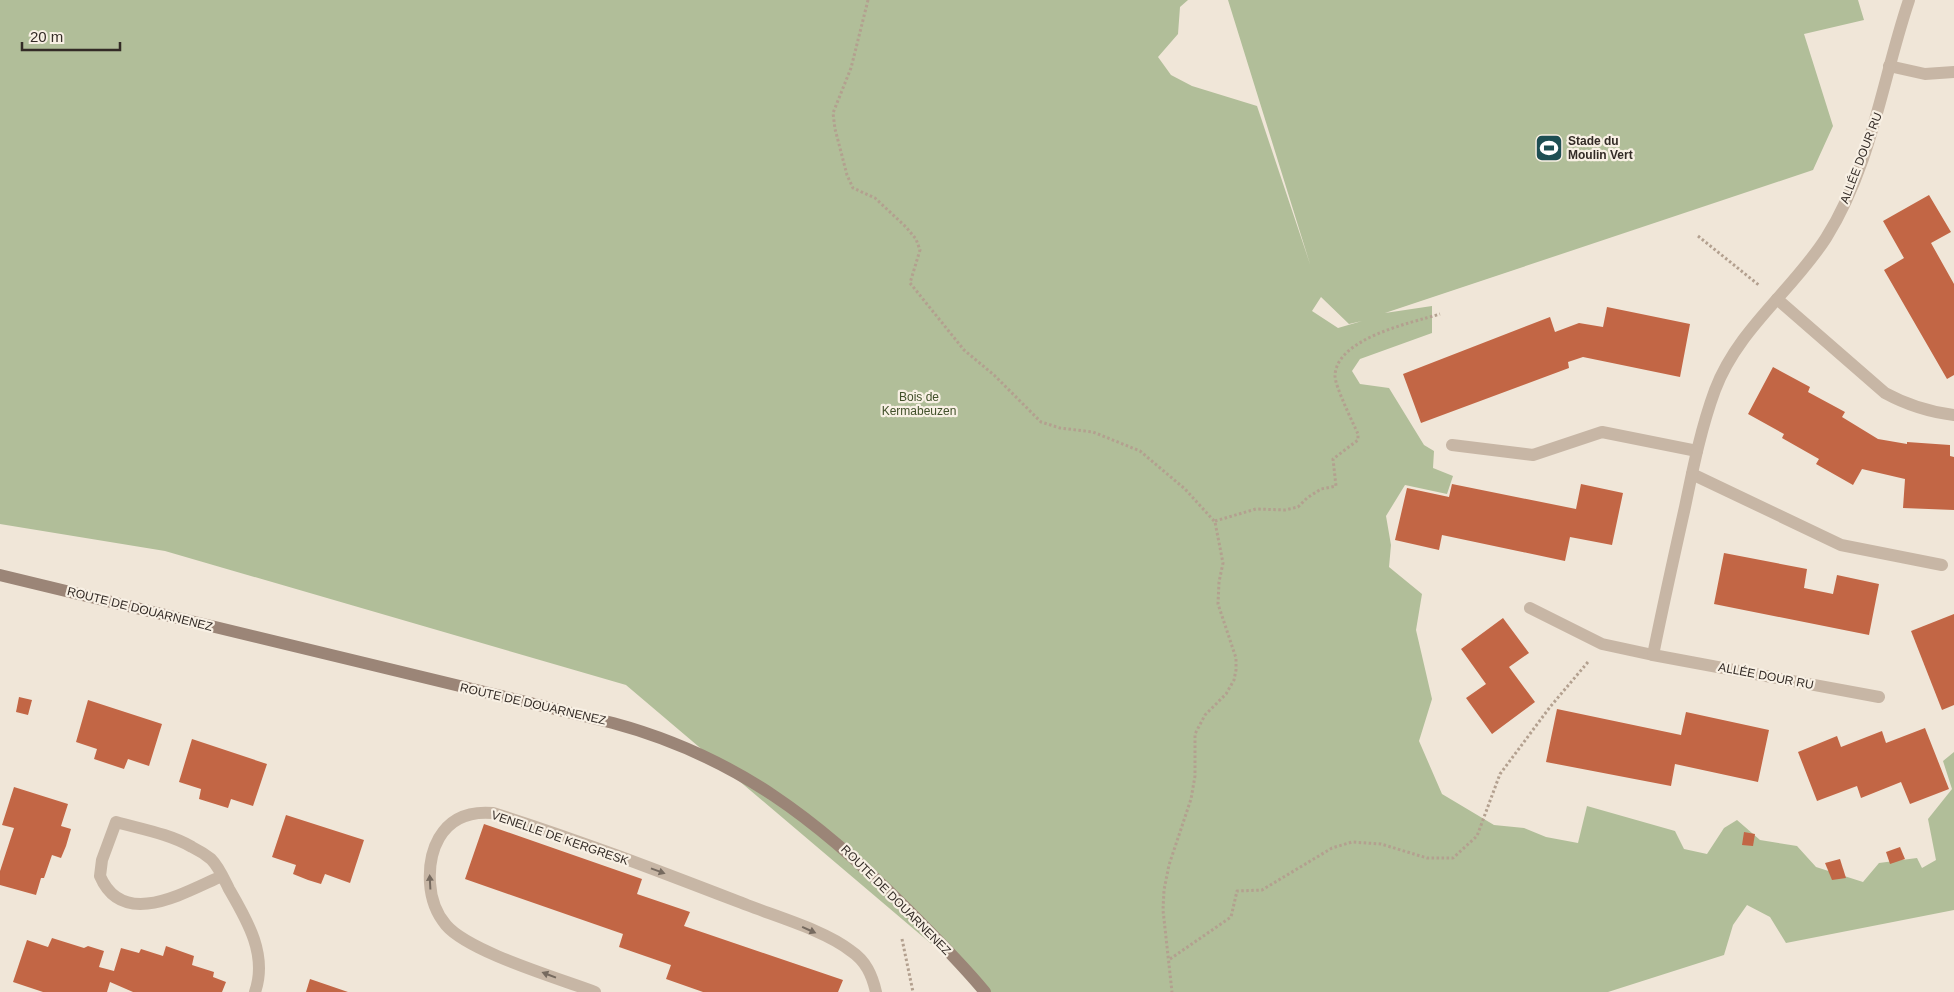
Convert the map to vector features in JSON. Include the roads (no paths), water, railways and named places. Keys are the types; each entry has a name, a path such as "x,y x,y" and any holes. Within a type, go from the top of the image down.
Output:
{"main road":[{"name":"ROUTE DE DOUARNENEZ","path":"0,575 613,723 659,737 735,771 768,791 833,839 898,900 985,992"}],"street":[{"name":"ALLÉE DOUR RU","path":"1653,655 1697,451 1715,389 1723,372 1751,327 1777,299 1825,239 1838,216 1874,128 1889,66 1909,0"},
{"path":"1889,66 1925,74 1954,72"},
{"path":"1777,299 1885,393 1903,403 1936,413 1954,415"},
{"path":"1452,445 1533,455 1602,432 1697,451"},
{"path":"1692,474 1841,545 1942,565"},
{"name":"ALLÉE DOUR RU","path":"1530,608 1602,644 1879,697"},
{"name":"VENELLE DE KERGRESK","path":"595,992 484,950 463,940 447,926 436,910 431,894 430,860 435,845 452,821 477,812 493,813 679,879 788,921 851,950 861,958 870,973 876,992"},
{"path":"222,876 167,899 136,904 113,897 100,876 102,860 116,822 192,846 211,859 222,876 250,927 256,944 260,967 255,992"}],"place":[{"name":"Stade du Moulin Vert","path":"1549,148"}],"park label":[{"name":"Bois de Kermabeuzen","path":"919,404"}]}
